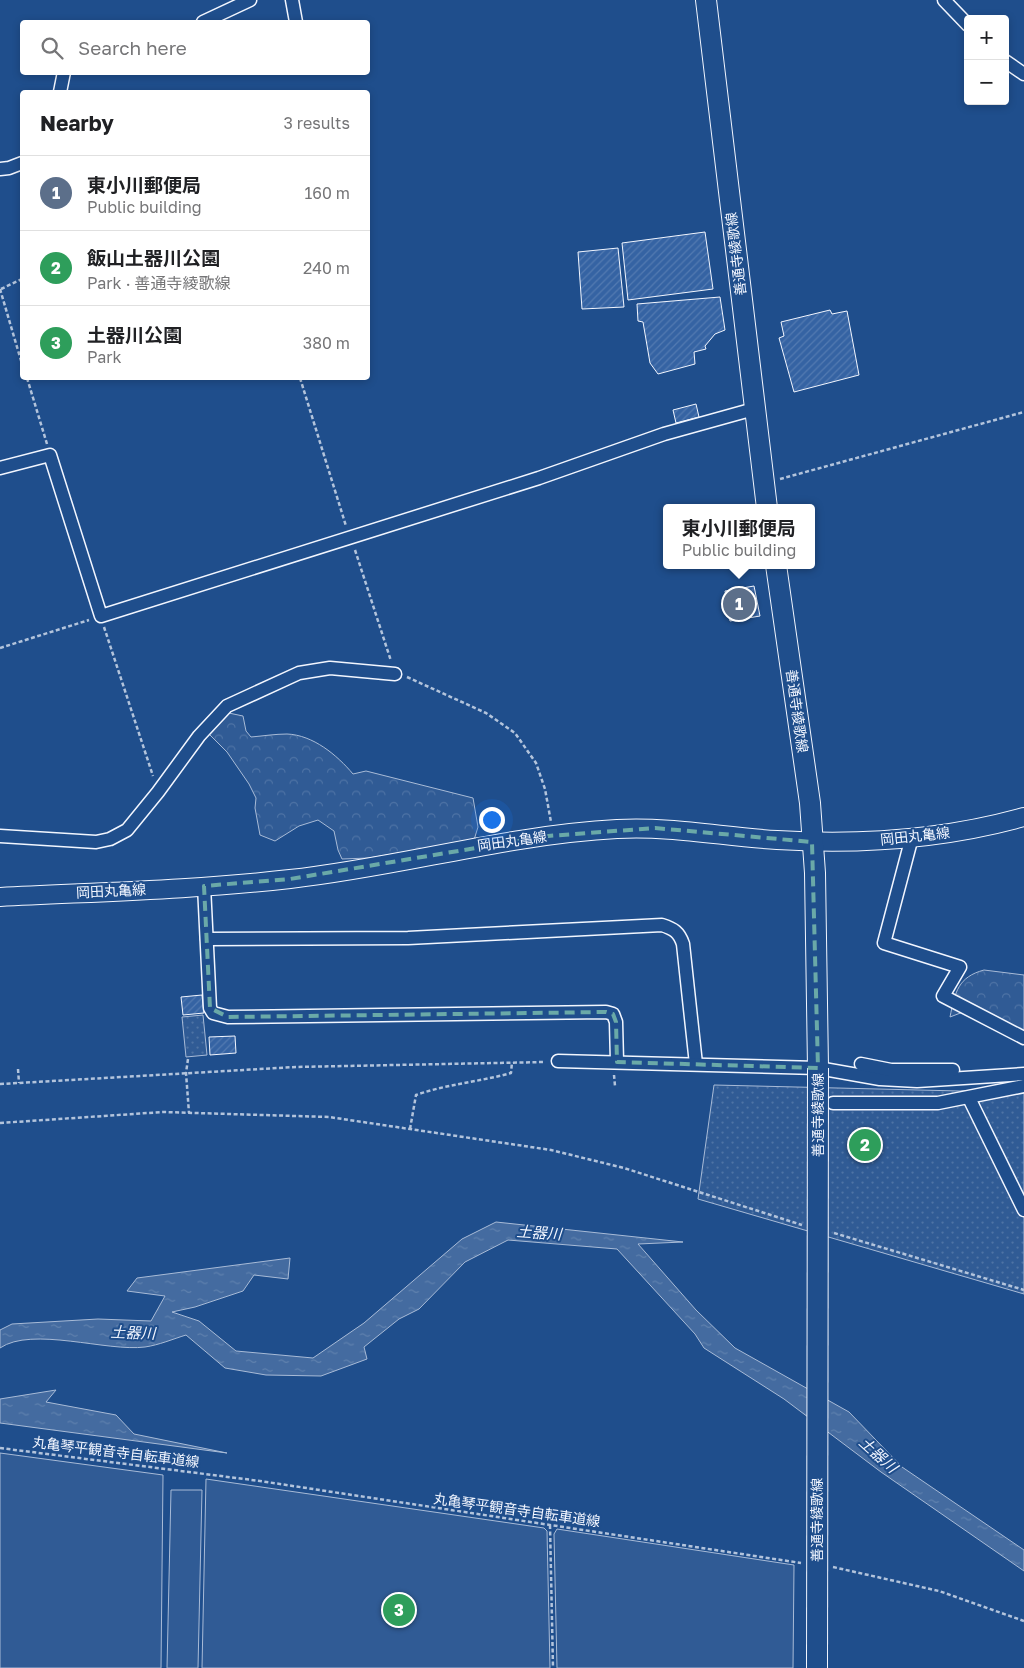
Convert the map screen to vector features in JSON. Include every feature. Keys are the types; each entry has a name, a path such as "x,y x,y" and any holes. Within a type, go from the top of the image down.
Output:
{"main road":[{"name":"善通寺綾歌線","path":"706,0 767,504"},
{"name":"善通寺綾歌線","path":"777,569 810,803 815,902 818,1068 817,1668"},
{"name":"岡田丸亀線","path":"0,897 204,886 290,879 473,847 617,829 655,828 812,842 912,838 949,833 1024,817"}],"street":[{"path":"207,20 250,0"},
{"path":"292,0 296,20"},
{"path":"944,0 964,21"},
{"path":"1009,64 1024,74"},
{"path":"60,90 63,75"},
{"path":"0,169 20,164"},
{"path":"0,468 50,455 100,616 538,478 655,437 754,409"},
{"path":"0,836 96,842 110,839 127,830 158,792 199,736 227,706 299,673 330,668 395,674"},
{"path":"912,838 884,943 960,967 943,996 1024,1038"},
{"path":"204,886 210,1008 213,1013 228,1018 606,1012 613,1014 616,1022 617,1062"},
{"path":"207,939 408,938 662,925 672,928 679,934 683,944 696,1064"},
{"path":"558,1061 818,1068 880,1079 917,1081 1024,1074"},
{"path":"861,1064 891,1070 928,1071 1024,1066"},
{"path":"833,1103 938,1103 1024,1086"},
{"path":"969,1098 1024,1210"}],"path":[{"path":"20,281 0,289 20,357"},
{"path":"28,380 50,455"},
{"path":"301,380 395,674 410,678 486,713 516,733 536,763 545,789 552,836"},
{"path":"764,483 1024,412"},
{"path":"0,648 100,616 158,792"},
{"path":"188,1059 186,1074 189,1113"},
{"path":"0,1084 296,1067 558,1061"},
{"path":"410,1130 416,1095 443,1086 511,1073 512,1062"},
{"path":"18,1069 19,1083"},
{"path":"0,1123 120,1114 189,1113 329,1117 551,1150 624,1168 810,1227"},
{"path":"828,1232 1024,1290"},
{"name":"丸亀琴平観音寺自転車道線","path":"0,1448 192,1472 805,1564"},
{"path":"550,1525 553,1668"},
{"path":"832,1567 850,1569 938,1591 1024,1621"}],"highlighted area":[{"path":"655,828 812,842 818,1068 617,1062 616,1022 613,1014 606,1012 228,1017 210,1008 204,886 290,879 548,836"}],"green space":[{"path":"224,712 243,716 246,731 251,737 287,734 297,735 315,742 332,753 353,774 366,771 473,798 478,827 474,840 369,858 342,859 334,831 318,820 299,826 275,841 260,835 255,808 256,798 249,784 227,752 205,730"},
{"path":"984,970 1024,975 1024,1037 971,1009 950,1017 956,993 963,981 975,973"},
{"path":"203,1015 207,1055 186,1057 182,1017"},
{"path":"714,1085 960,1091 1024,1087 1024,1294 698,1199"}],"shaded area":[{"path":"0,1453 163,1475 161,1668 0,1668"},
{"path":"206,1479 544,1528 547,1531 550,1668 202,1668"},
{"path":"171,1490 202,1490 198,1668 167,1668"},
{"path":"557,1529 794,1565 793,1668 557,1668 554,1534"}],"water":[{"name":"土器川","path":"496,1222 683,1242 638,1244 696,1310 735,1348 849,1412 902,1467 1024,1550 1024,1571 881,1472 784,1399 704,1348 695,1334 617,1249 508,1240 465,1262 419,1309 399,1319 364,1347 367,1359 321,1376 266,1375 225,1368 186,1335 145,1347 129,1348 50,1339 31,1339 14,1342 0,1348 0,1330 12,1324 98,1319 151,1321 165,1296 127,1291 137,1278 290,1258 288,1279 254,1275 243,1291 195,1307 172,1312 199,1321 236,1351 313,1358 364,1323 462,1239"},
{"path":"56,1390 46,1402 116,1415 134,1434 227,1453 0,1423 0,1399"}],"building":[{"path":"705,232 713,289 628,300 622,243"},
{"path":"618,248 624,307 582,309 578,252"},
{"path":"720,297 725,330 715,334 705,346 706,349 694,352 695,364 658,374 650,363 643,322 638,321 637,304"},
{"path":"830,310 832,314 847,311 859,375 794,392 779,338 784,336 781,322"},
{"path":"696,404 699,417 676,423 673,410"},
{"path":"754,586 760,616 730,621 725,591"},
{"path":"202,995 204,1013 183,1015 181,997"},
{"path":"235,1036 236,1053 210,1055 209,1037"}],"place":[{"name":"東小川郵便局","path":"739,604"},
{"name":"飯山土器川公園","path":"865,1145"},
{"name":"土器川公園","path":"399,1610"}]}
